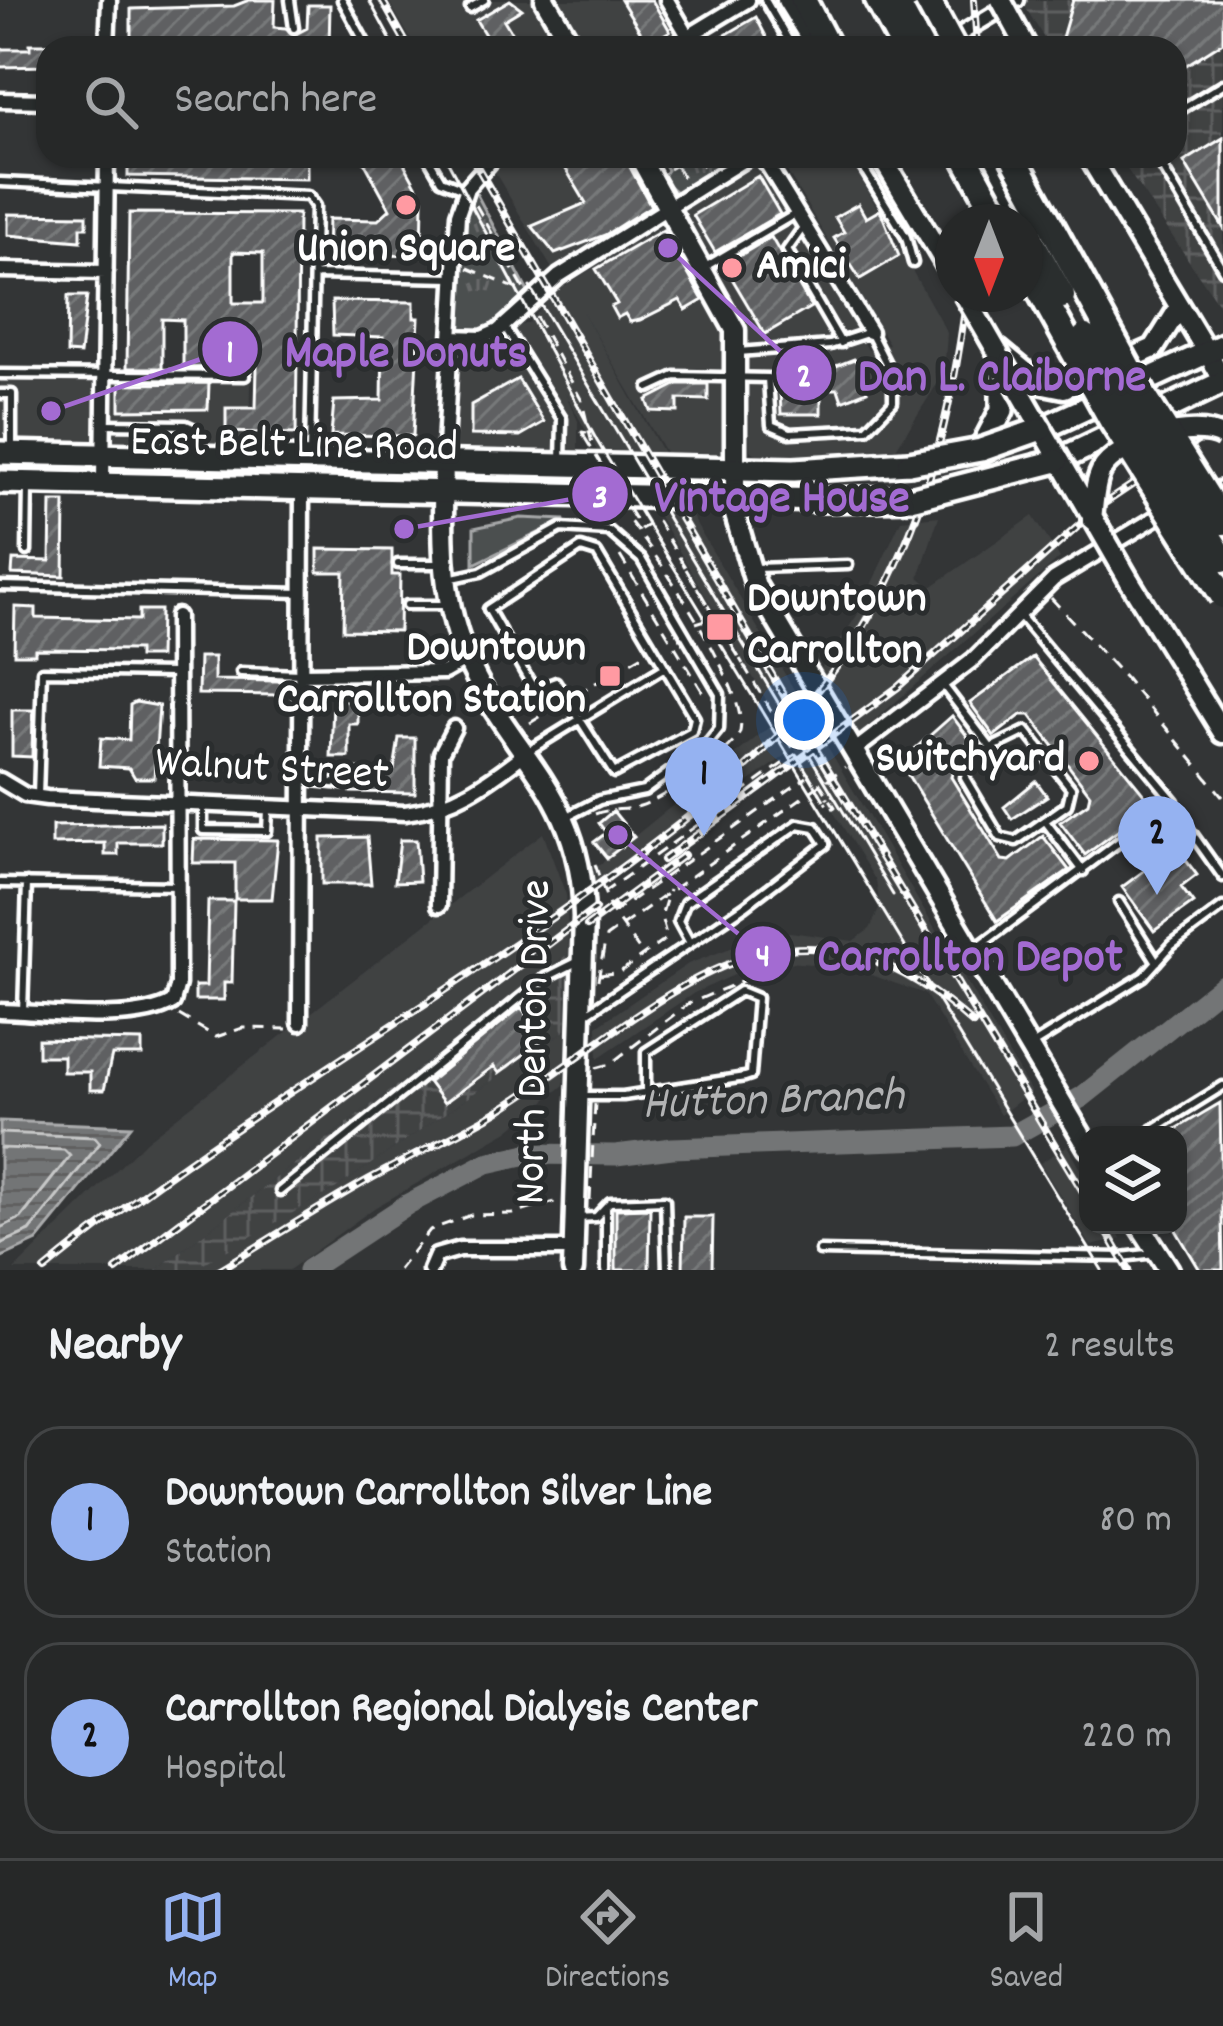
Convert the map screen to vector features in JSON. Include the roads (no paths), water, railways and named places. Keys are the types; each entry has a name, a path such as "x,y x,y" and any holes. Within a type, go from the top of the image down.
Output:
{"highway":[{"path":"803,0 822,36"},
{"path":"878,0 898,36"},
{"path":"899,0 919,36"},
{"path":"927,0 946,36"},
{"path":"971,168 991,204"},
{"path":"992,168 1011,204"},
{"path":"1019,168 1145,398 1223,522"},
{"path":"1043,260 1160,466 1223,559"},
{"path":"1043,296 1112,419 1223,596"}],"main road":[{"name":"East Belt Line Road","path":"8,446 444,464 561,466 588,457 852,470 981,450 1041,429 1215,348"},
{"path":"981,450 1002,410 999,352"},
{"name":"East Belt Line Road","path":"0,482 586,491 854,501 961,489 1057,461 1223,381"}],"street":[{"path":"108,36 109,0"},
{"path":"544,0 566,36"},
{"path":"667,0 688,36"},
{"path":"700,36 748,0"},
{"path":"787,0 809,36"},
{"path":"1001,0 1021,36"},
{"path":"958,36 1017,0"},
{"path":"0,100 36,101"},
{"path":"103,483 107,168"},
{"path":"444,464 458,214 486,168"},
{"path":"646,168 728,311 738,352 737,533 748,568 852,757 975,949 1079,1133"},
{"path":"451,338 482,338 505,326 559,276 731,168"},
{"path":"770,168 870,332"},
{"path":"888,168 935,246"},
{"path":"1096,168 1179,308 1215,348 1223,381"},
{"path":"0,270 106,272"},
{"path":"999,352 1039,383 1064,388 1154,348 1179,308"},
{"path":"975,312 1057,461 1223,733"},
{"path":"1092,519 1101,472 1113,460 1184,427 1200,427 1223,437"},
{"name":"North Denton Drive","path":"444,464 445,572 467,659 566,817 583,896 585,1096 574,1120 579,1202 573,1270"},
{"path":"300,1023 302,488"},
{"path":"852,757 944,685 1054,579 1123,534 1203,492 1223,488"},
{"path":"0,1011 131,1013 172,1003 178,984 177,616"},
{"path":"301,674 443,672 467,659"},
{"path":"439,905 441,753 454,728"},
{"name":"Walnut Street","path":"0,780 38,796 405,813 439,809 466,797 527,752"},
{"path":"1146,1234 1164,1261"},
{"path":"430,1269 436,1256 460,1249 573,1249"}],"lane":[{"path":"290,0 294,28"},
{"path":"342,0 362,36"},
{"path":"470,8 484,0"},
{"path":"765,0 786,36"},
{"path":"1187,106 1223,84"},
{"path":"434,168 441,180 468,192"},
{"path":"863,168 906,237 913,262"},
{"path":"1163,168 1223,271"},
{"path":"0,182 308,196 315,206 310,458"},
{"path":"705,267 803,218"},
{"path":"803,218 787,250 841,343"},
{"path":"315,275 458,273"},
{"path":"505,326 562,419 561,466"},
{"path":"650,388 675,376 768,378 771,425 780,432 867,429 887,413 895,390 885,355 870,332 841,343 738,352"},
{"path":"297,352 312,352"},
{"path":"0,374 245,376 245,368"},
{"path":"0,394 12,394 8,446"},
{"path":"104,424 187,425 195,429 195,455"},
{"path":"0,431 8,446"},
{"path":"27,550 28,482"},
{"path":"398,563 445,572 481,572 561,528 609,531 641,560 720,694 719,729 706,745 644,791 599,800 566,817"},
{"path":"590,548 695,718 692,730 614,773 578,720 556,682 537,689 531,684 490,616 492,602 590,548"},
{"path":"748,568 848,566"},
{"path":"0,586 301,593"},
{"path":"407,605 451,605"},
{"path":"975,949 1174,802 1019,615"},
{"path":"527,752 665,668"},
{"path":"38,796 42,671 178,673"},
{"path":"241,672 301,674"},
{"path":"944,685 991,752"},
{"path":"1026,731 1067,782 1067,805 1016,841 1000,837 965,778 967,766 991,752 1026,731"},
{"path":"300,779 343,784"},
{"path":"202,803 203,830 267,831 268,807"},
{"path":"1045,821 1083,872"},
{"path":"587,1013 690,943 826,844 815,827 793,827 685,903 678,921 690,943"},
{"path":"1189,830 1223,877"},
{"path":"0,883 178,886"},
{"path":"23,1012 27,884"},
{"path":"1119,902 1157,962"},
{"path":"1029,1047 1105,1004 1223,907"},
{"path":"280,1191 545,978 581,960"},
{"path":"585,1096 646,1092 751,1075 757,998 740,991 646,1052 646,1092"},
{"path":"1159,1126 1223,1086"},
{"path":"579,1202 596,1217 606,1207 665,1200 667,1270"},
{"path":"606,1207 606,1270"},
{"path":"820,1251 1164,1261"}],"water":[{"path":"0,1121 131,1126 37,1241 0,1258"}],"waterway":[{"name":"Hutton Branch","path":"308,1270 408,1204 487,1163 527,1154 616,1155 672,1148 1012,1136 1082,1097 1223,985"}],"tram line":[{"path":"369,0 388,36"},
{"path":"451,168 597,441 1102,1270"},
{"path":"530,287 893,895"}],"railway":[{"path":"382,0 402,36"},
{"path":"974,0 976,36"},
{"path":"478,168 797,718 1079,1185"},
{"path":"974,204 977,168"},
{"path":"45,1270 173,1173 615,872 694,812 768,746 802,710 862,629 903,550 944,425 964,312"},
{"path":"663,860 898,687 1102,505 1223,424"},
{"path":"587,926 684,855"},
{"path":"116,1270 595,909"},
{"path":"219,1270 368,1180 498,1111 669,994 725,966 782,950 841,951 905,974 973,1024"},
{"path":"1108,1234 1129,1270"}],"place":[{"name":"Union Square","path":"406,205"},
{"name":"Dan L. Claiborne","path":"668,248"},
{"name":"Amici","path":"732,268"},
{"name":"Maple Donuts","path":"51,411"},
{"name":"Vintage House","path":"404,529"},
{"name":"Downtown Carrollton","path":"720,627"},
{"name":"Downtown Carrollton Station","path":"610,676"},
{"name":"Switchyard","path":"1089,761"},
{"name":"Carrollton Depot","path":"618,835"},
{"name":"Downtown Carrollton Silver Line","path":"704,836"},
{"name":"Carrollton Regional Dialysis Center","path":"1157,895"}]}
